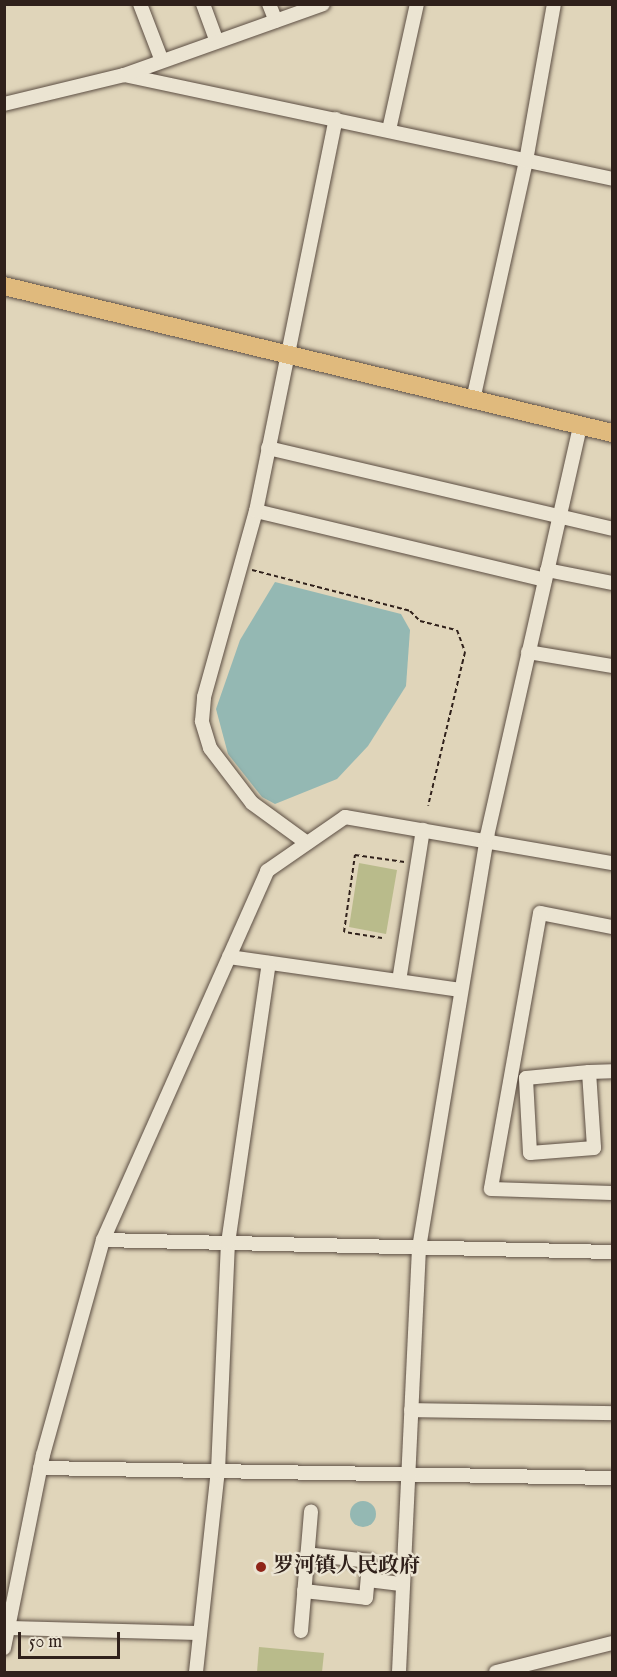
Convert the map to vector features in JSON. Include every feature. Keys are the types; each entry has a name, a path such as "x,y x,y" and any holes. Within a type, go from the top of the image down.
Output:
{"main road":[{"path":"4,286 285,356 612,433"}],"street":[{"path":"140,4 162,61"},
{"path":"202,4 217,42"},
{"path":"269,4 276,21"},
{"path":"4,104 124,75 323,4"},
{"path":"389,130 417,4"},
{"path":"473,400 526,161 554,4"},
{"path":"124,75 612,179"},
{"path":"307,843 252,803 210,748 202,721 256,511 285,356 336,119"},
{"path":"399,1672 419,1248 486,841 580,425"},
{"path":"268,448 612,529"},
{"path":"256,511 546,575 612,583"},
{"path":"528,652 612,666"},
{"path":"4,1648 40,1468 102,1240 267,871 345,817 612,863"},
{"path":"399,981 423,830"},
{"path":"612,927 540,913 491,1189 612,1193"},
{"path":"229,957 461,990"},
{"path":"196,1672 218,1471 228,1243 269,963"},
{"path":"590,1072 594,1148 530,1152 526,1077 590,1072 612,1071"},
{"path":"102,1240 612,1252"},
{"path":"411,1410 612,1413"},
{"path":"40,1468 612,1478"},
{"path":"301,1631 311,1511"},
{"path":"304,1592 366,1598 368,1580 369,1561 307,1554"},
{"path":"368,1580 403,1584"},
{"path":"8,1628 200,1633"},
{"path":"496,1672 612,1643"}],"path":[{"path":"240,567 410,611 420,621 458,630 465,652 428,806"},
{"path":"382,938 344,932 355,855 418,864"}],"green space":[{"path":"359,863 397,870 386,934 349,927"},
{"path":"259,1647 324,1653 322,1672 257,1672"}],"water":[{"path":"275,582 401,614 410,630 406,686 368,746 337,779 275,804 262,797 228,754 216,709 240,640"},
{"path":"363,1501 372,1505 376,1514 372,1523 363,1527 354,1523 350,1514 354,1505"}],"place":[{"name":"罗河镇人民政府","path":"261,1567"}]}
